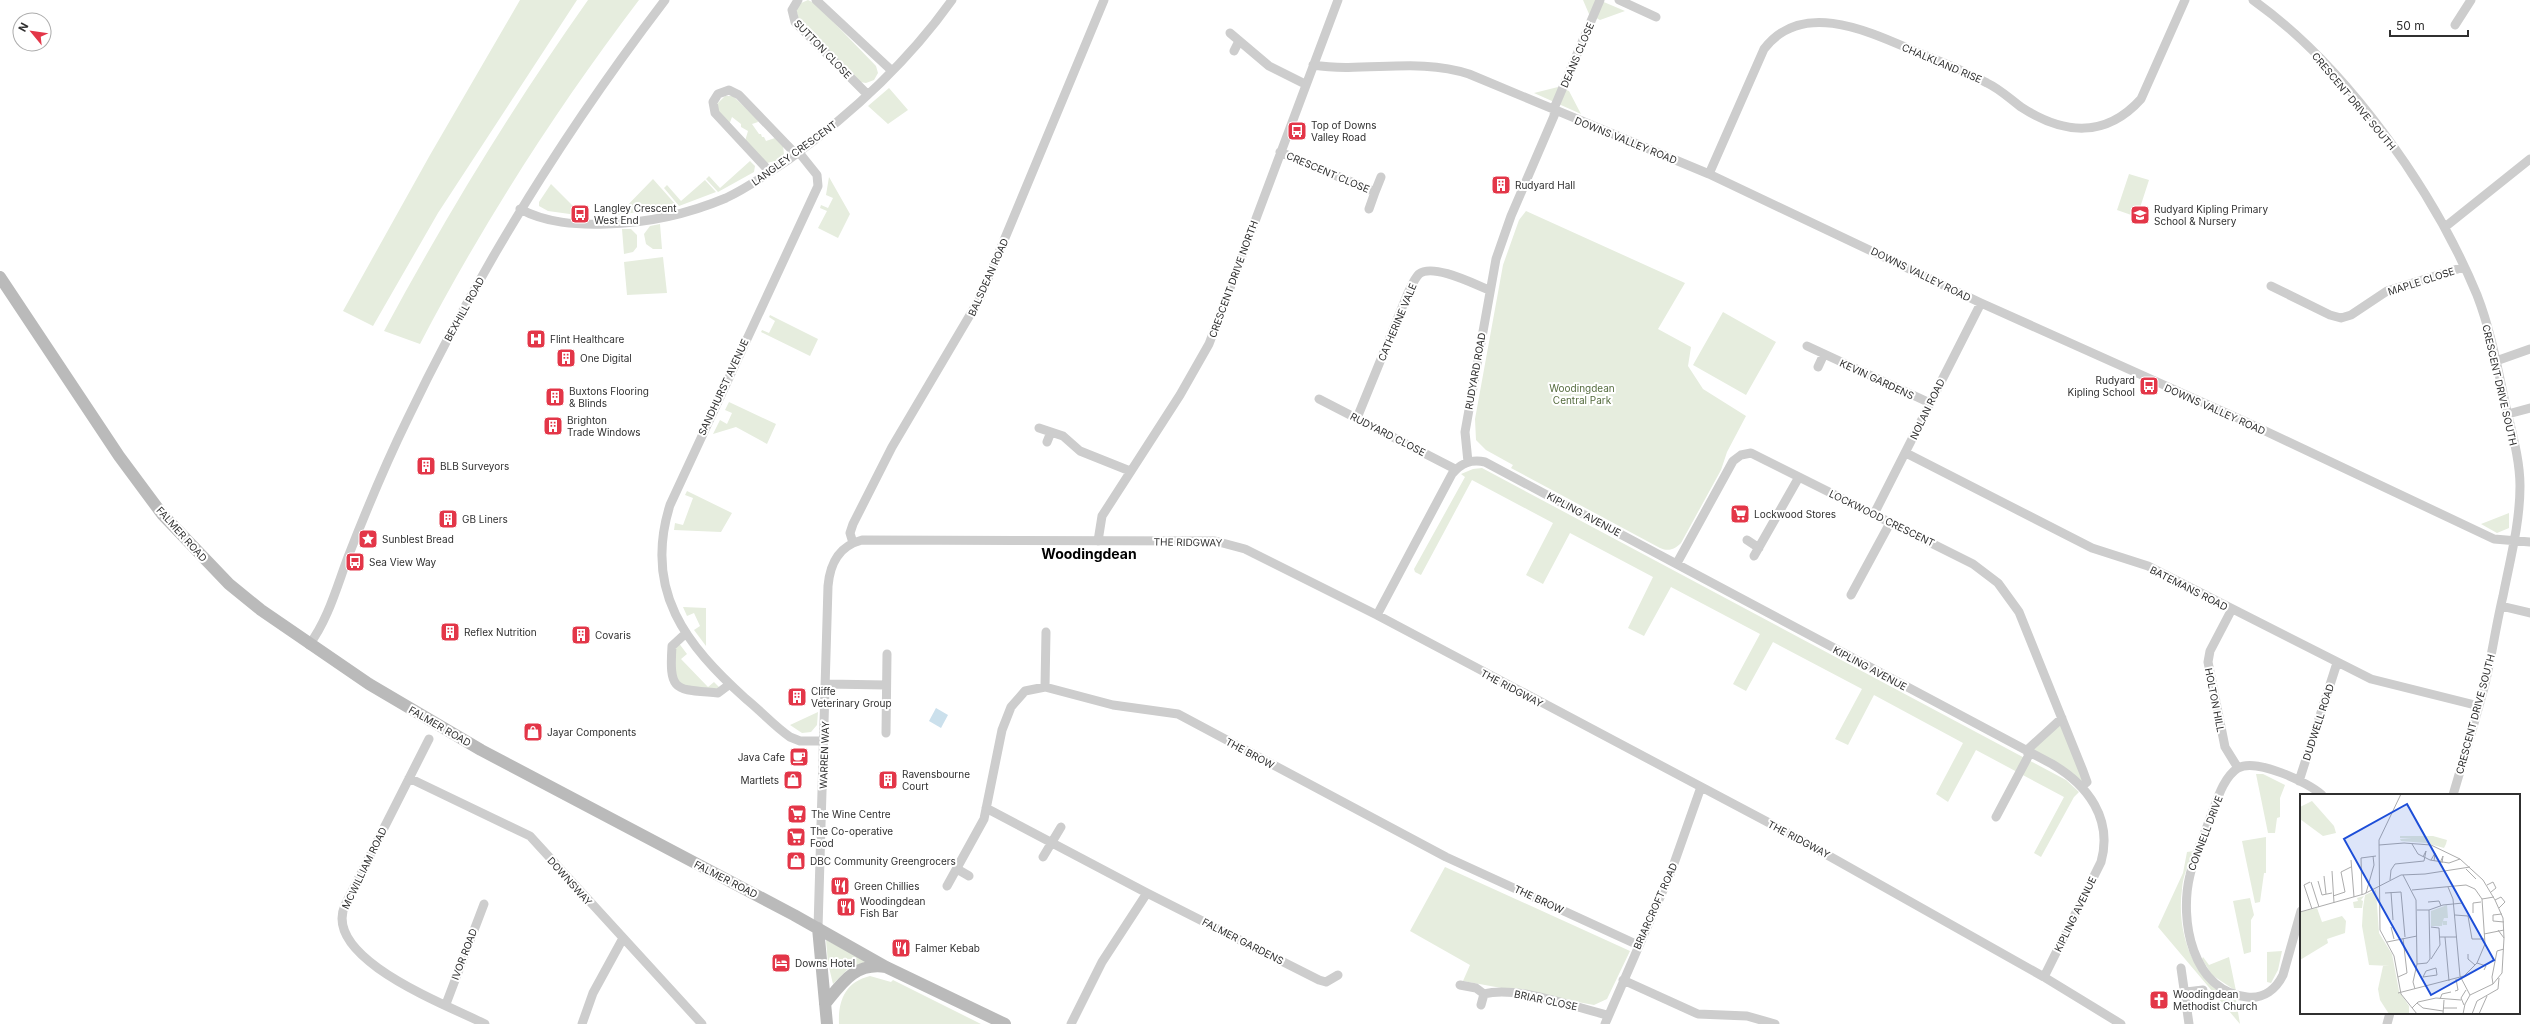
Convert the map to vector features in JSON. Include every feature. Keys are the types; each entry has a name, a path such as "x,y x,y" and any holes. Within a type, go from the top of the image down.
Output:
{"main road":[{"name":"FALMER ROAD","path":"0,277 119,456 162,514 228,584 309,645 408,708 475,747 818,928 886,967 1005,1024"},
{"path":"818,928 827,1024"},
{"path":"825,1004 844,980 854,972 870,966 886,967"}],"street":[{"name":"BEXHILL ROAD","path":"309,645 322,625 365,515 406,421 461,313 520,209 597,92 666,0"},
{"name":"SUTTON CLOSE","path":"798,0 792,12 795,22 867,94"},
{"path":"816,0 891,70"},
{"name":"BALSDEAN ROAD","path":"853,543 850,533 853,524 877,475 980,298 1104,0"},
{"name":"CRESCENT DRIVE NORTH","path":"1098,541 1099,525 1102,516 1180,395 1210,344 1305,84 1338,0"},
{"name":"DEANS CLOSE","path":"1554,111 1600,0"},
{"path":"1619,0 1656,17"},
{"name":"CHALKLAND RISE","path":"1709,174 1764,49 1778,33 1796,23 1825,20 1855,26 1976,77 2039,116 2062,125 2086,128 2100,127 2117,121 2132,110 2141,99 2185,0"},
{"name":"CRESCENT DRIVE SOUTH","path":"2253,0 2301,39 2356,100 2391,144 2445,227 2478,298 2496,361 2519,467 2518,514 2514,542 2479,706 2453,794"},
{"path":"2454,25 2471,0"},
{"name":"LANGLEY CRESCENT","path":"520,209 542,219 580,224 615,224 656,219 696,209 727,197 770,172 834,125 891,70 950,1"},
{"path":"1230,33 1269,66 1305,84"},
{"path":"1234,52 1239,41"},
{"name":"DOWNS VALLEY ROAD","path":"1313,66 1330,68 1439,66 1469,74 1554,111 1709,174 1981,303 2242,420 2494,539 2514,542 2530,542"},
{"name":"SANDHURST AVENUE","path":"770,172 715,114 713,103 718,94 729,90 737,94 791,149 798,152 816,175 817,190 704,427 670,505 665,523 662,554 665,581 671,604 685,634 704,659 730,684 793,739 807,742 824,741"},
{"name":"RUDYARD ROAD","path":"1468,462 1465,432 1496,259 1504,234 1554,111"},
{"name":"CRESCENT CLOSE","path":"1280,152 1375,192"},
{"path":"2445,227 2530,160"},
{"name":"CRESCENT CLOSE","path":"1369,209 1381,178"},
{"name":"MAPLE CLOSE","path":"2271,286 2330,315 2341,318 2355,313 2387,291 2464,267"},
{"name":"CATHERINE VALE","path":"1357,418 1408,293 1420,274 1429,270 1438,271 1490,290"},
{"name":"NOLAN ROAD","path":"1874,514 1981,303"},
{"name":"KEVIN GARDENS","path":"1807,346 1930,403"},
{"path":"2496,361 2530,349"},
{"path":"1818,367 1824,354"},
{"name":"RUDYARD CLOSE","path":"1319,399 1455,470"},
{"path":"2508,414 2530,408"},
{"path":"1039,428 1063,436 1080,451 1130,471"},
{"path":"1047,442 1051,432"},
{"name":"BATEMANS ROAD","path":"1906,453 2092,548 2148,566 2336,663 2371,679 2479,706"},
{"name":"LOCKWOOD CRESCENT","path":"1677,563 1735,459 1745,454 1753,454 1973,564 1993,578 2005,590 2019,612 2087,782 2082,786"},
{"name":"KIPLING AVENUE","path":"1468,462 1481,461 1490,464 2028,752 2064,772 2082,786 2094,802 2102,822 2103,854 2044,977"},
{"path":"1377,615 1455,470 1468,462"},
{"path":"1754,556 1799,477"},
{"path":"1851,595 1890,523"},
{"name":"THE RIDGWAY","path":"853,543 868,540 1224,541 1260,556 1377,615 1872,879 2044,977 2121,1024"},
{"path":"1747,540 1759,548"},
{"name":"WARREN WAY","path":"818,928 827,684 829,577 838,554 853,543"},
{"path":"2501,606 2530,613"},
{"name":"HOLTON HILL","path":"2232,609 2210,651 2208,662 2225,748 2238,768"},
{"path":"1045,687 1046,632"},
{"path":"685,634 672,646 671,678 675,685 682,690 718,693 730,684"},
{"path":"886,733 887,654"},
{"name":"DUDWELL ROAD","path":"2299,781 2336,663"},
{"path":"827,684 886,685"},
{"name":"THE BROW","path":"947,886 980,826 986,808 1002,730 1011,707 1025,691 1045,687 1113,705 1178,714 1446,857 1638,945"},
{"path":"1996,817 2028,752 2062,718"},
{"name":"MCWILLIAM ROAD","path":"429,739 345,905 341,916 342,928 350,943 387,976 485,1024"},
{"path":"2238,768 2250,765 2264,767 2299,781 2320,794"},
{"name":"CONNELL DRIVE","path":"2238,768 2226,782 2218,798 2193,863 2187,888 2189,931 2204,972 2220,987 2237,995 2257,997 2271,991 2283,975 2300,915"},
{"name":"DOWNSWAY","path":"409,778 530,836 622,940 702,1024"},
{"name":"BRIARCROFT ROAD","path":"1606,1020 1671,872 1701,787"},
{"name":"FALMER GARDENS","path":"986,808 1147,893 1322,982 1329,981 1338,975"},
{"path":"1043,857 1061,827"},
{"path":"957,869 969,876"},
{"path":"1070,1024 1102,962 1147,893"},
{"name":"IVOR ROAD","path":"446,1004 484,904"},
{"path":"582,1024 593,993 622,940"},
{"path":"2181,968 2190,1024"},
{"path":"1623,980 1698,1014 1747,1016 1775,1024"},
{"path":"1460,984 1476,988 1484,994 1481,1006"},
{"name":"BRIAR CLOSE","path":"1484,994 1497,990 1560,1002 1606,1020"},
{"path":"2186,992 2203,990"},
{"path":"2387,1024 2390,1014"}],"green space":[{"path":"520,0 577,0 438,213 373,326 343,311 430,155"},
{"path":"588,0 639,0 579,82 522,167 469,254 420,344 384,331 431,246 481,162 533,80"},
{"path":"808,0 816,4 876,66 878,73 874,80 866,83 860,82 799,21 796,8 799,4"},
{"path":"1583,0 1599,0 1625,11 1600,20 1589,14"},
{"path":"1558,87 1569,91 1581,114 1534,93"},
{"path":"889,88 908,110 888,124 868,106"},
{"path":"725,96 733,96 757,119 758,122 752,124 766,141 775,138 783,146 784,154 779,160 767,163 745,141 748,131 741,127 741,124 732,117 729,125 719,115 717,104"},
{"path":"750,161 755,166 754,172 718,192 706,179 709,176 720,188"},
{"path":"2129,174 2149,180 2137,217 2117,210"},
{"path":"829,177 850,214 838,238 818,228 827,211 820,208 821,205 828,208 833,198 826,195"},
{"path":"653,179 677,206 618,215"},
{"path":"705,180 716,192 679,206 664,188 667,185 681,201"},
{"path":"551,184 578,211 577,215 548,211 539,206 539,202"},
{"name":"Woodingdean Central Park","path":"1526,211 1685,283 1658,329 1691,347 1688,366 1703,389 1746,416 1727,452 1721,470 1681,543 1674,548 1666,550 1660,548 1511,468 1513,465 1486,450 1476,440 1475,419 1503,265 1519,220"},
{"path":"660,224 662,249 653,249 646,244 644,234 650,226"},
{"path":"622,229 631,229 637,235 637,247 633,252 624,254"},
{"path":"663,257 667,293 627,295 624,262"},
{"path":"1723,312 1776,342 1746,395 1693,365"},
{"path":"770,315 818,339 810,356 761,332 762,330 769,333 775,321 769,317"},
{"path":"729,402 776,424 767,444 736,427 713,434 720,420 727,424 732,413 725,410"},
{"path":"1482,468 2066,780 2079,792 2074,797 2041,857 2034,853 2064,797 1976,750 1948,802 1936,794 1963,743 1874,695 1848,745 1835,739 1862,689 1773,642 1746,691 1733,684 1760,634 1671,587 1644,636 1628,628 1653,577 1570,533 1543,584 1526,575 1553,523 1472,480 1421,575 1415,572 1414,569 1465,477 1461,474 1473,469"},
{"path":"687,491 732,513 721,532 674,530 675,523 683,525 693,498 685,495"},
{"path":"2509,513 2509,528 2497,533 2481,524"},
{"path":"683,607 706,608 706,646 694,630 700,626 694,613 687,616"},
{"path":"678,642 687,654 681,659 708,687 714,682 721,689 686,688 676,681 675,649"},
{"path":"818,712 817,725 811,732 802,733 790,725"},
{"path":"2062,718 2083,771 2082,786 2029,746"},
{"path":"2256,774 2263,774 2285,785 2280,798 2280,817 2277,818 2275,833 2268,833"},
{"path":"2266,837 2266,873 2264,873 2260,902 2255,903 2242,841"},
{"path":"2194,851 2185,874 2182,889 2182,923 2185,939 2198,969 2209,982 2221,992 2236,1000 2240,1024 2158,927 2183,873 2187,852"},
{"path":"1445,867 1630,951 1607,999 1594,1005 1463,981 1470,965 1410,931"},
{"path":"2250,898 2254,915 2251,920 2251,952 2244,954 2233,901"},
{"path":"826,940 864,959 865,962 848,969 833,984 828,963"},
{"path":"2282,951 2278,970 2271,983 2267,982 2267,952"},
{"path":"2203,957 2209,965 2229,957 2236,991 2212,975 2202,959"},
{"path":"870,976 891,982 893,980 981,1024 839,1024 840,1008 845,994 854,983"}],"water":[{"path":"936,708 948,715 941,728 929,721"}],"place":[{"name":"Top of Downs Valley Road","path":"1297,131"},
{"name":"Rudyard Hall","path":"1501,185"},
{"name":"Langley Crescent West End","path":"580,214"},
{"name":"Rudyard Kipling Primary School & Nursery","path":"2140,215"},
{"name":"Flint Healthcare","path":"536,339"},
{"name":"One Digital","path":"566,358"},
{"name":"Rudyard Kipling School","path":"2149,386"},
{"name":"Buxtons Flooring & Blinds","path":"555,397"},
{"name":"Brighton Trade Windows","path":"553,426"},
{"name":"BLB Surveyors","path":"426,466"},
{"name":"Lockwood Stores","path":"1740,514"},
{"name":"GB Liners","path":"448,519"},
{"name":"Sunblest Bread","path":"368,539"},
{"name":"Sea View Way","path":"355,562"},
{"name":"Reflex Nutrition","path":"450,632"},
{"name":"Covaris","path":"581,635"},
{"name":"Cliffe Veterinary Group","path":"797,697"},
{"name":"Jayar Components","path":"533,732"},
{"name":"Java Cafe","path":"799,757"},
{"name":"Martlets","path":"793,780"},
{"name":"Ravensbourne Court","path":"888,780"},
{"name":"The Wine Centre","path":"797,814"},
{"name":"The Co-operative Food","path":"796,837"},
{"name":"DBC Community Greengrocers","path":"796,861"},
{"name":"Green Chillies","path":"840,886"},
{"name":"Woodingdean Fish Bar","path":"846,907"},
{"name":"Falmer Kebab","path":"901,948"},
{"name":"Downs Hotel","path":"781,963"},
{"name":"Woodingdean Methodist Church","path":"2159,1000"}],"district":[{"name":"Woodingdean","path":"1089,554"}]}
